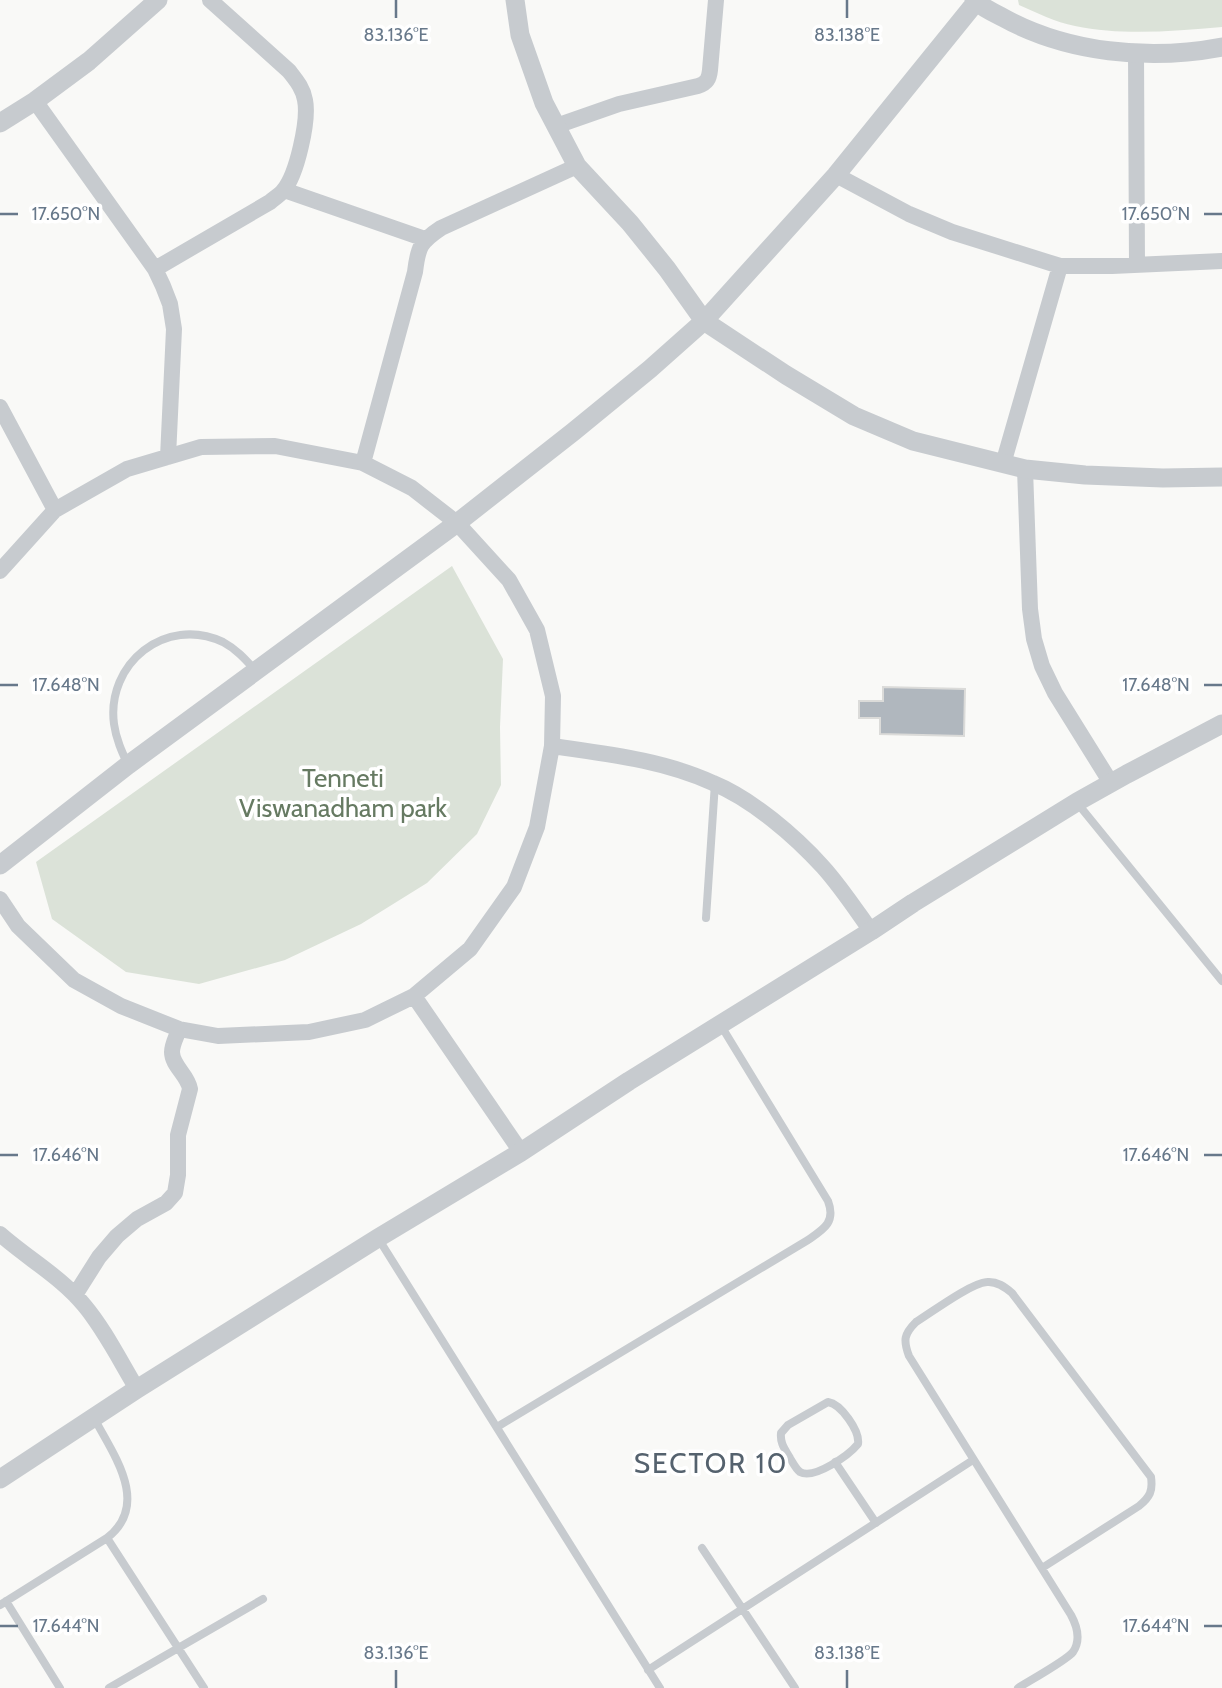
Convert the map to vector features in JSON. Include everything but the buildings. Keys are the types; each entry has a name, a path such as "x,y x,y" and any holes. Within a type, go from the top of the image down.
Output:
{"street":[{"path":"0,123 89,61 158,0"},
{"path":"155,269 270,202 284,190 302,144 306,101 300,85 289,71 210,0"},
{"path":"514,0 520,35 544,103 577,166 630,223 704,321 854,416 913,441 1025,469 1085,475 1222,477"},
{"path":"556,126 619,104 706,83 710,70 716,0"},
{"path":"0,866 128,765 457,523 650,369 704,321 836,175 975,1 1023,29 1087,48 1169,54 1222,47"},
{"path":"1136,52 1137,265"},
{"path":"35,101 155,269 170,304 174,329 168,457"},
{"path":"363,463 415,272 417,254 425,239 440,228 577,166"},
{"path":"836,175 909,214 952,232 1060,265 1222,261"},
{"path":"284,190 425,239"},
{"path":"1003,464 1060,265"},
{"path":"0,407 55,510"},
{"path":"0,571 55,510 127,469 201,447 275,446 363,463 412,488 457,523 509,580 537,630 553,696 552,746 537,827 514,887 470,949 414,996 365,1020 309,1032 218,1036 179,1028 121,1006 74,980 18,926 0,898"},
{"path":"1025,469 1030,609 1034,639 1042,666 1055,693 1111,783"},
{"path":"0,1479 137,1389 521,1152 913,903 1077,802 1222,724"},
{"path":"552,746 666,766 715,783 758,809 795,839 824,868 871,931"},
{"path":"414,996 521,1152"},
{"path":"75,1295 99,1256 117,1236 137,1219 166,1203 175,1193 178,1135 190,1089 189,1082 172,1056 179,1028"},
{"path":"0,1234 75,1295 94,1318 137,1389"}],"lane":[{"path":"128,765 118,742 114,724 114,702 117,685 128,665 143,649 163,639 182,635 204,636 238,652 255,670"},
{"path":"706,918 715,783"},
{"path":"1077,802 1222,981"},
{"path":"497,1427 808,1240 827,1224 831,1216 828,1201 720,1024"},
{"path":"379,1238 660,1688"},
{"path":"1018,1688 1073,1652 1077,1627 908,1356 905,1339 916,1322 977,1284 990,1281 1002,1285 1012,1293 1151,1477 1153,1487 1149,1497 1139,1506 1042,1568"},
{"path":"833,1402 856,1431 859,1441 835,1462 813,1474 802,1473 782,1444 784,1428 823,1404 833,1402"},
{"path":"55,1687 3,1603 107,1538 116,1531 123,1519 128,1491 122,1471 94,1418"},
{"path":"648,1670 973,1460"},
{"path":"835,1462 876,1522"},
{"path":"107,1538 204,1688"},
{"path":"702,1548 795,1688"},
{"path":"108,1688 263,1598"}],"green space":[{"path":"1018,0 1222,0 1222,27 1148,32 1093,29 1053,20 1019,5"},
{"name":"Tenneti Viswanadham park","path":"452,566 503,659 501,785 477,834 427,883 361,924 285,960 199,984 126,972 52,919 36,862"}],"district":[{"name":"SECTOR 10","path":"711,1463"}]}
